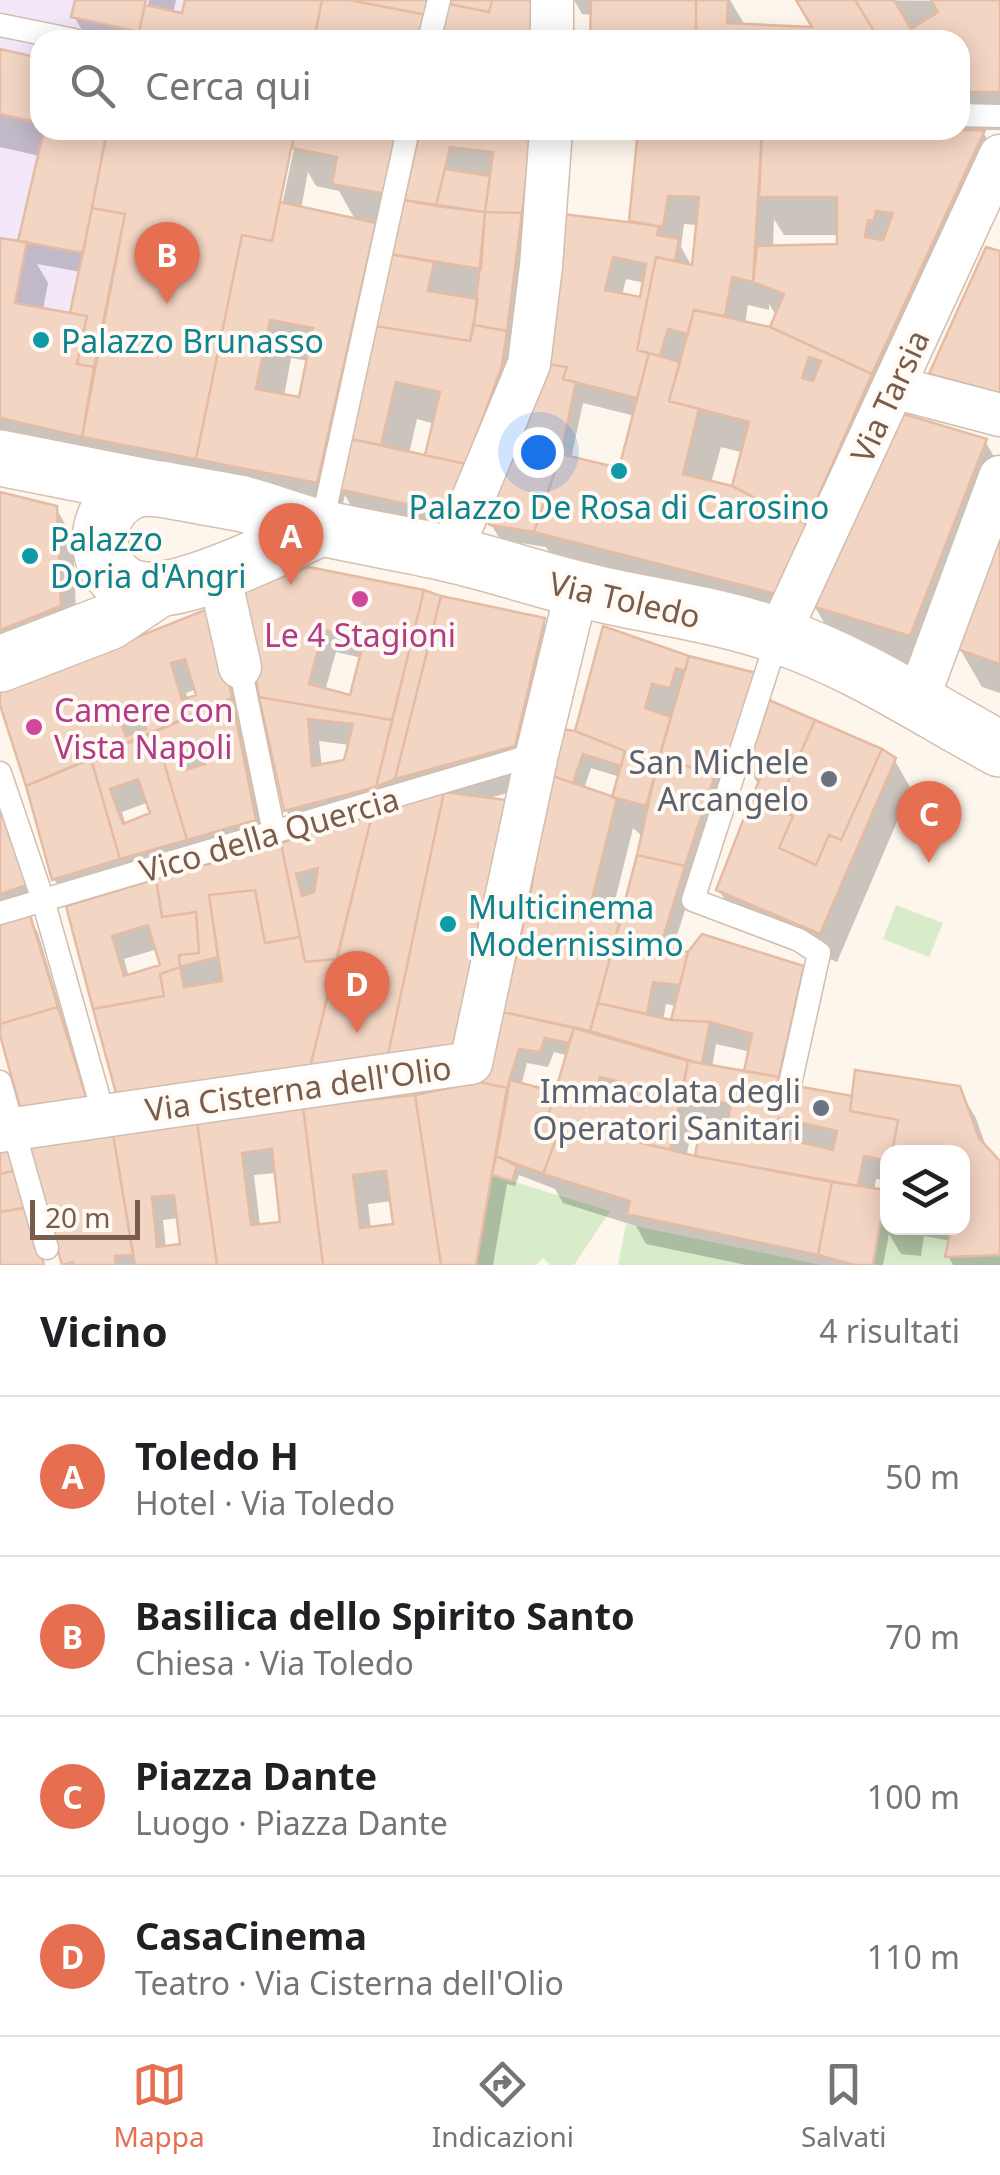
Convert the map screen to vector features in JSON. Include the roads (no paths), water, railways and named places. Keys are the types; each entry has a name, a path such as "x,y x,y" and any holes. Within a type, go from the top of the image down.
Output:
{"main road":[{"path":"0,458 161,489 183,499 201,526 198,561 183,583 140,590 124,584 102,557 102,523 110,508 136,490 161,489"},
{"name":"Via Toledo","path":"161,489 244,504 321,528 450,554 577,589 778,636 867,672 1000,749"},
{"path":"0,664 108,622 183,583 321,528"}],"street":[{"path":"552,0 552,30"},
{"path":"450,554 529,364 550,140"},
{"name":"Via Tarsia","path":"778,636 1000,156"},
{"path":"893,387 1000,415"},
{"path":"917,701 1000,477"},
{"path":"183,583 240,667"},
{"name":"Via Cisterna dell'Olio","path":"7,1130 471,1064 537,754 577,589"}],"lane":[{"path":"432,30 439,0"},
{"path":"0,25 30,31"},
{"path":"970,115 1000,116"},
{"path":"321,528 406,140"},
{"path":"778,636 693,900 799,940 819,953 790,1084"},
{"path":"240,667 274,832"},
{"name":"Vico della Quercia","path":"0,912 537,754"},
{"path":"0,772 44,900 104,1116"},
{"path":"0,1082 7,1130 47,1248"}],"place":[{"name":"Basilica dello Spirito Santo","path":"167,304"},
{"name":"Palazzo Brunasso","path":"41,340"},
{"name":"Palazzo De Rosa di Carosino","path":"619,471"},
{"name":"Palazzo Doria d'Angri","path":"30,556"},
{"name":"Toledo H","path":"291,585"},
{"name":"Le 4 Stagioni","path":"360,599"},
{"name":"Camere con Vista Napoli","path":"34,727"},
{"name":"San Michele Arcangelo","path":"829,779"},
{"name":"Piazza Dante","path":"929,863"},
{"name":"Multicinema Modernissimo","path":"448,924"},
{"name":"CasaCinema","path":"357,1033"},
{"name":"Immacolata degli Operatori Sanitari","path":"821,1108"}]}
